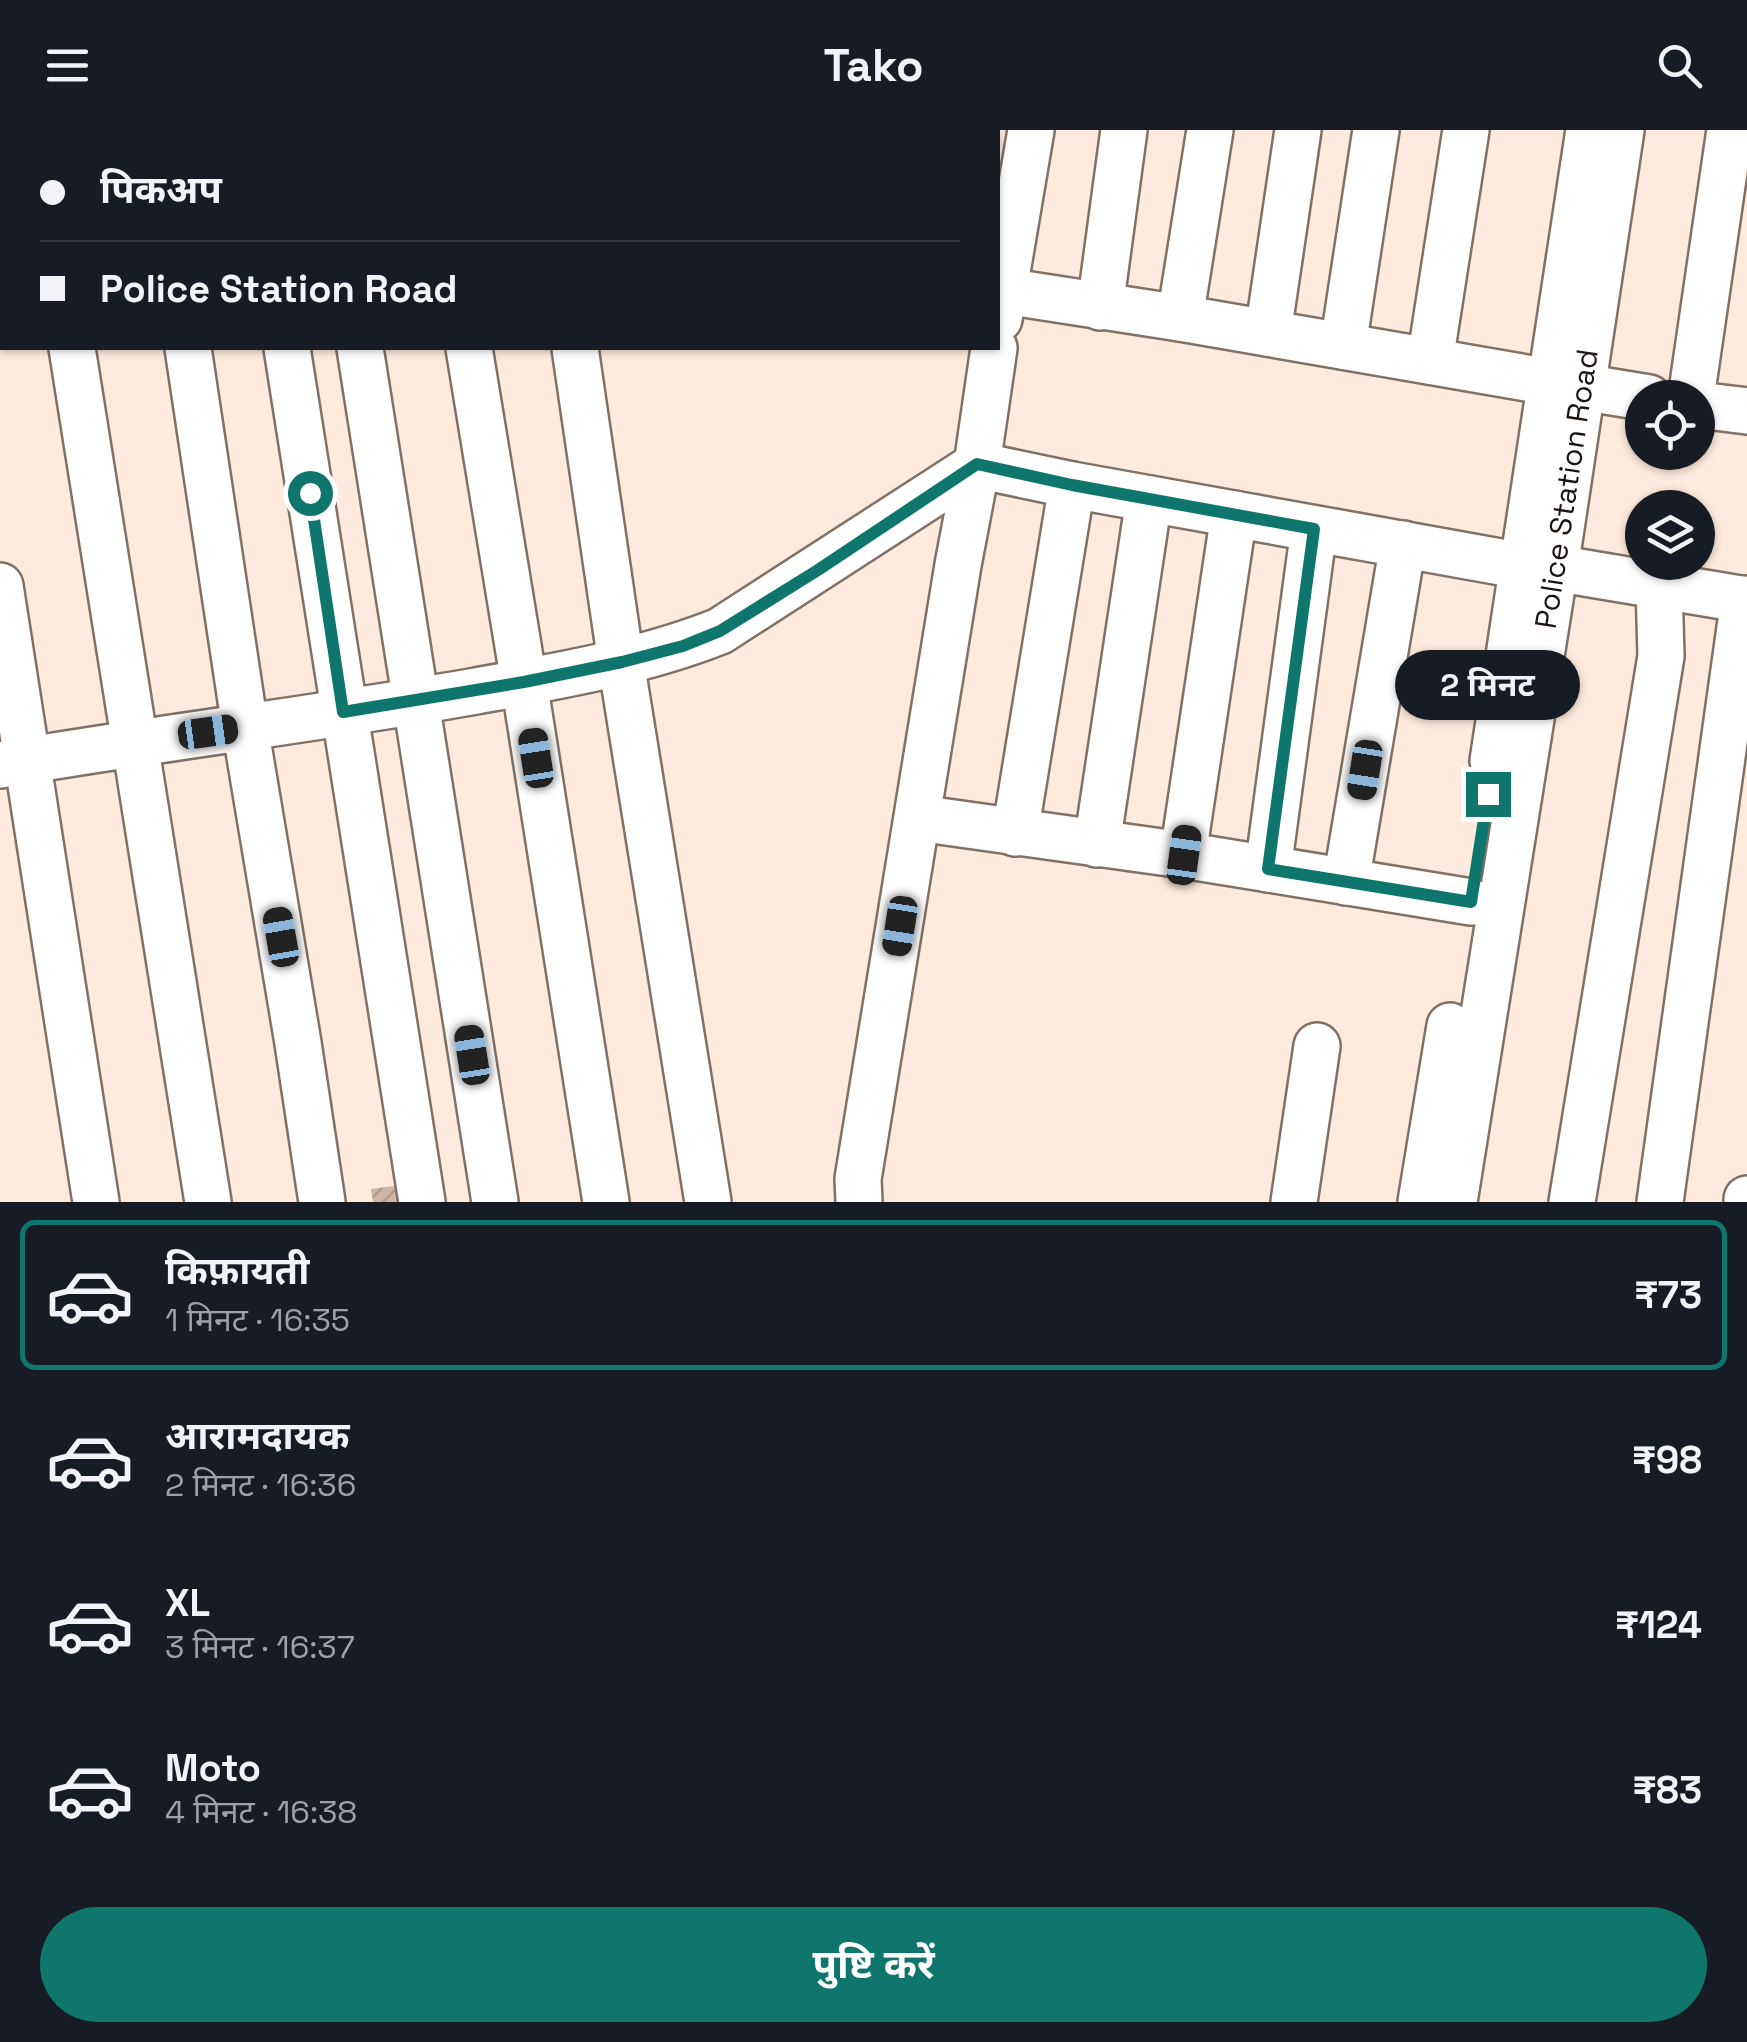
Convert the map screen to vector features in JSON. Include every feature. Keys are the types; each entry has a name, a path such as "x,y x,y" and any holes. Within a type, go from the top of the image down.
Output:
{"street":[{"path":"1000,297 1031,130"},
{"path":"1100,307 1124,130"},
{"path":"1180,318 1210,130"},
{"path":"1268,333 1298,130"},
{"path":"1344,346 1376,130"},
{"path":"1430,361 1466,130"},
{"name":"Police Station Road","path":"1454,1202 1566,385 1589,130"},
{"name":"Police Station Road","path":"1566,385 1621,130"},
{"path":"1694,380 1730,130"},
{"path":"1000,302 1100,307 1180,318 1625,394"},
{"path":"72,350 208,1202"},
{"path":"188,350 322,1202"},
{"path":"287,350 422,1202"},
{"path":"360,350 495,1202"},
{"path":"469,350 606,1202"},
{"path":"575,350 708,1202"},
{"path":"859,1202 858,1178 994,350"},
{"path":"1715,407 1747,411"},
{"path":"14,763 416,701 622,662 683,646 720,631 977,464 1314,529 1746,600 1660,1202"},
{"path":"1016,833 1072,485"},
{"path":"1097,844 1149,498"},
{"path":"1184,855 1234,514"},
{"path":"1268,869 1314,529"},
{"path":"1346,882 1403,544"},
{"name":"Police Station Road","path":"1421,1202 1471,902 1539,567"},
{"path":"0,586 14,763 96,1202"},
{"path":"1572,1202 1661,656 1659,586"},
{"path":"918,818 1184,855 1471,902"},
{"path":"1294,1202 1317,1046"}],"building":[{"path":"416,1183 418,1202 373,1202 371,1189"}],"route":[{"path":"310,493 343,712 524,682 683,646 720,631 977,464 1314,529 1268,869 1471,902 1488,794"}]}
